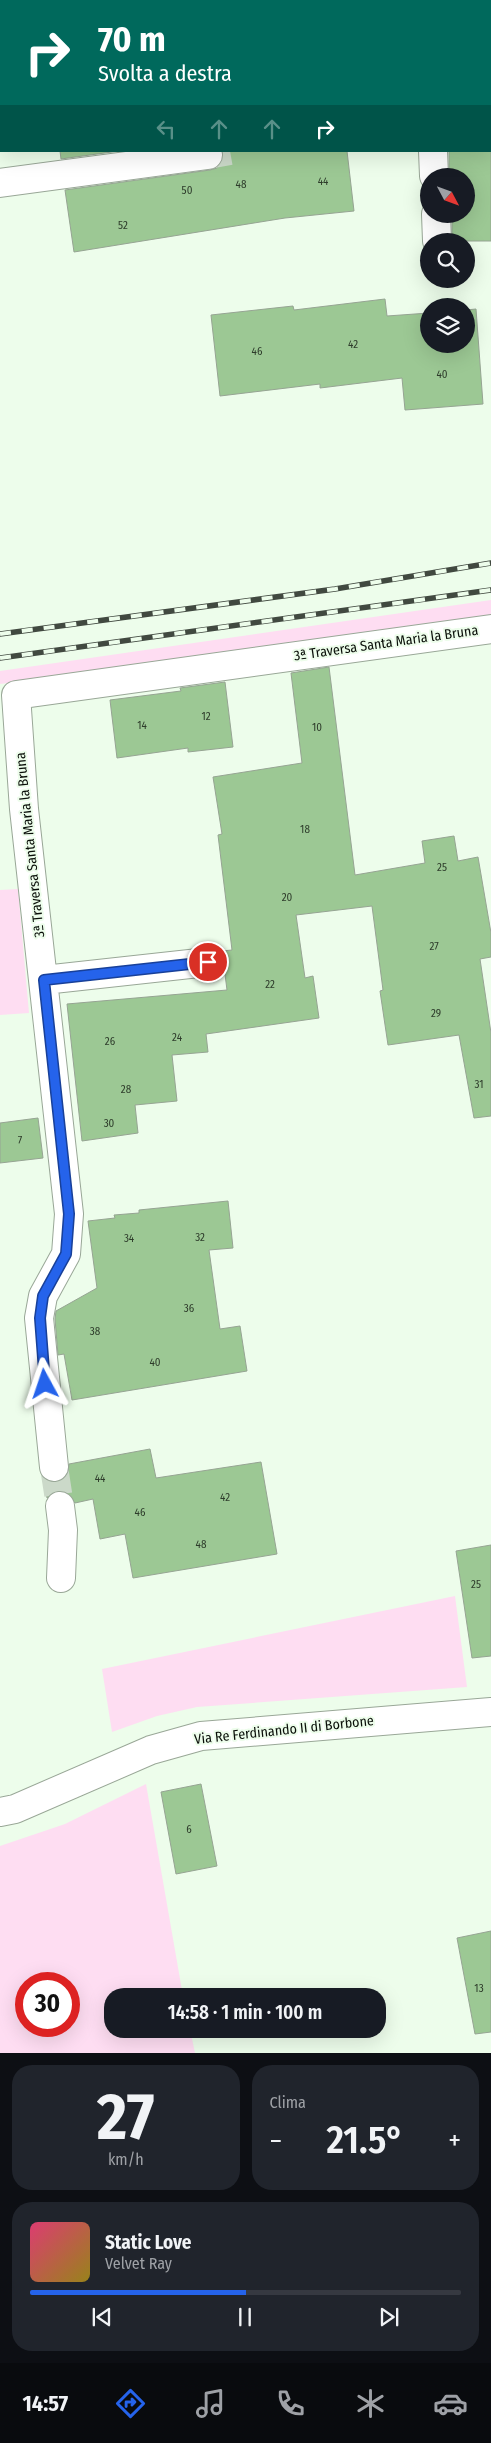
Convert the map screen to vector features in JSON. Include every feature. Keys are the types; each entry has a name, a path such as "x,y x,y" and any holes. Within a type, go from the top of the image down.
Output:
{"street":[{"path":"433,152 434,168"},
{"path":"0,183 208,156"},
{"name":"3ª Traversa Santa Maria la Bruna","path":"54,1467 40,1318 43,1296 66,1254 69,1214 24,809 16,695 491,629"},
{"path":"44,980 208,962"},
{"path":"60,1506 63,1530 61,1578"},
{"name":"Via Re Ferdinando II di Borbone","path":"0,1812 15,1809 151,1750 201,1736 491,1712"}],"shaded area":[{"path":"491,600 491,619 244,655 0,684 0,671"},
{"path":"18,889 29,1013 0,1015 0,890"},
{"path":"455,1596 467,1687 197,1707 157,1716 112,1732 102,1669"},
{"path":"146,1784 182,1988 104,1988 104,2038 192,2038 195,2053 0,2053 0,1846 65,1824"}],"building":[{"path":"60,152 112,152 61,159"},
{"path":"223,152 347,152 354,211 285,218 74,252 65,190 210,170 217,168 222,161"},
{"path":"449,152 491,152 491,241 475,241 475,233 452,233 452,223 475,223 475,168 449,168"},
{"path":"385,299 387,316 420,314 420,353 475,353 476,309 483,404 405,410 402,378 320,388 320,384 220,396 211,315 293,306 294,310"},
{"path":"329,667 355,875 425,863 422,841 454,836 458,861 478,857 491,933 491,957 480,959 491,1033 491,1116 474,1118 459,1035 388,1045 380,991 383,990 372,906 296,915 305,978 313,976 319,1018 206,1034 208,1052 172,1055 177,1101 135,1105 138,1133 82,1141 67,1004 227,990 222,951 232,950 218,835 222,834 213,777 302,763 291,673"},
{"path":"225,682 233,747 188,752 188,748 117,758 110,700 181,691 180,688"},
{"path":"38,1118 43,1158 0,1163 0,1123"},
{"path":"228,1201 233,1248 209,1250 220,1329 240,1326 247,1371 72,1400 64,1354 58,1355 55,1319 56,1311 97,1288 88,1221 115,1218 114,1215 139,1213 139,1210"},
{"path":"150,1449 156,1478 261,1462 277,1554 133,1578 125,1534 100,1539 93,1499 75,1503 66,1492 59,1490 47,1498 44,1478 55,1483 63,1480 68,1473 69,1464"},
{"path":"491,1545 491,1656 472,1658 456,1551"},
{"path":"201,1784 217,1866 176,1874 161,1792"},
{"path":"491,1931 491,2032 475,2034 457,1938"}],"tunnel":[{"path":"208,155 224,152"},
{"path":"54,1467 60,1506"}],"railway":[{"path":"0,634 335,589 491,563"},
{"path":"0,658 491,590"}],"route":[{"path":"45,1384 40,1318 43,1296 66,1254 69,1214 44,980 208,962"}]}
